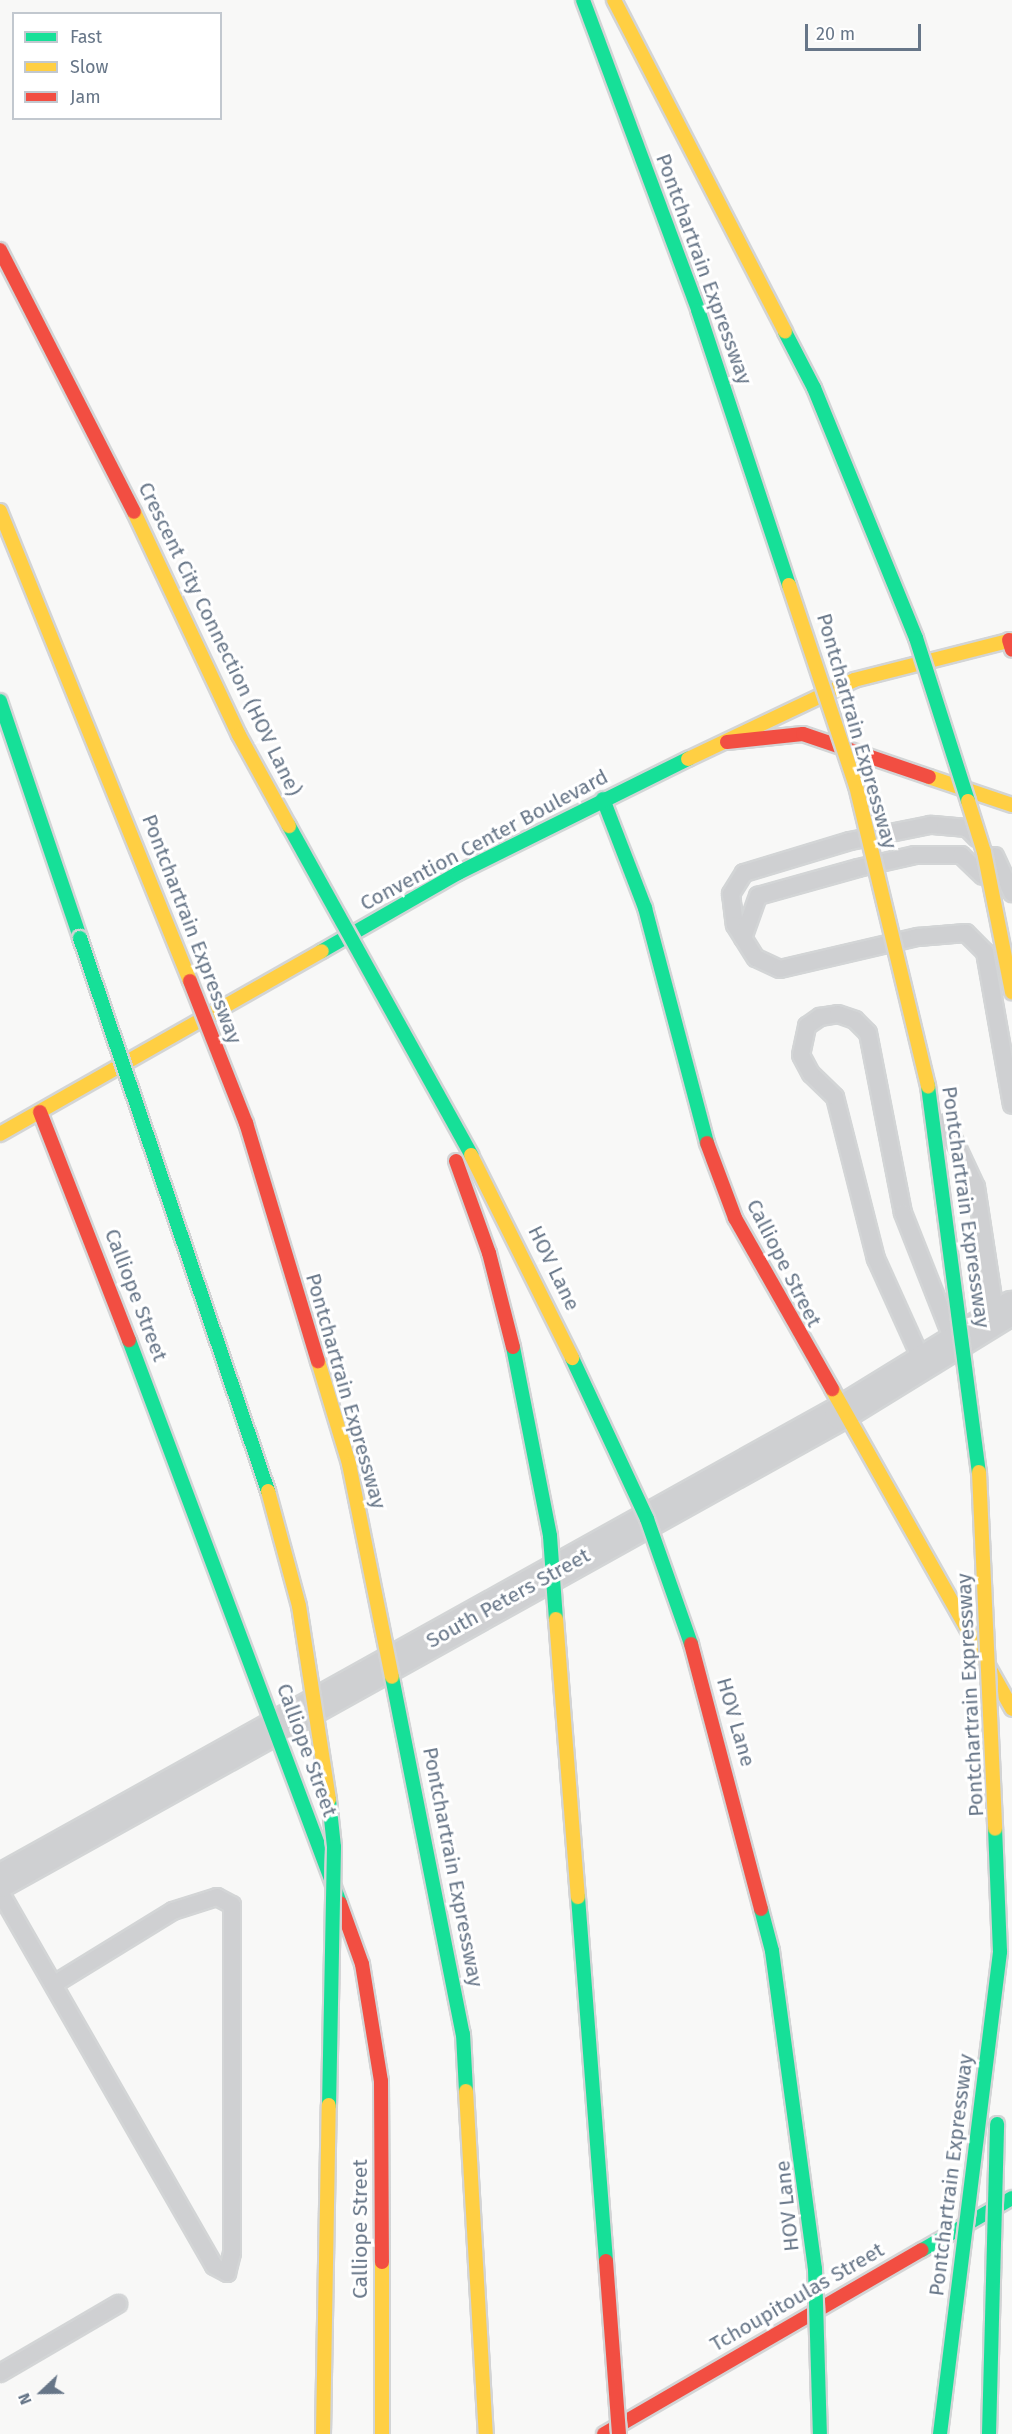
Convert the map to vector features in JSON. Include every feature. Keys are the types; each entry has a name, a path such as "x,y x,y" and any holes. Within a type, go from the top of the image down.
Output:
{"main road":[{"name":"Pontchartrain Expressway","path":"583,0 698,310 856,786 936,1120 978,1459 1000,1952 940,2434"},
{"path":"614,0 814,388 916,638 984,852 1012,992"},
{"name":"Crescent City Connection (HOV Lane)","path":"0,250 132,507 238,735 425,1075"},
{"name":"Pontchartrain Expressway","path":"0,511 68,668 246,1123 349,1464 463,2034 486,2434"},
{"name":"Convention Center Boulevard","path":"0,1134 458,873 603,799 854,680 1011,643"},
{"path":"0,701 257,1449 299,1606 334,1847 323,2434"},
{"path":"727,742 803,734 1012,805"},
{"name":"Calliope Street","path":"603,799 645,908 707,1143 735,1218 841,1413 1012,1709"},
{"path":"425,1075 489,1253 527,1401 550,1536 619,2434"},
{"name":"HOV Lane","path":"425,1075 508,1221 588,1384 647,1519 697,1665 772,1951 795,2094 815,2269 820,2434"},
{"name":"Calliope Street","path":"40,1112 276,1726 362,1964 381,2081 382,2434"},
{"path":"989,2434 1000,1952"},
{"name":"Tchoupitoulas Street","path":"604,2434 1012,2198"}],"street":[{"name":"South Peters Street","path":"0,1881 841,1413 1004,1313"}],"lane":[{"path":"1012,893 1001,862 967,828 930,825 850,841 744,873 731,894 735,925 756,958 780,969 953,932 966,933 985,952 1012,1105"},
{"path":"743,938 758,896 915,855 961,855 978,867 1012,946"},
{"path":"884,946 906,1038 976,1187 1004,1313"},
{"path":"923,1363 876,1259 836,1097 811,1074 801,1055 807,1026 820,1017 838,1014 855,1020 868,1033 903,1214 954,1343"},
{"path":"0,1892 56,1983 214,2266 226,2272 231,2253 232,1905 217,1897 182,1906 56,1983"},
{"path":"0,2373 118,2304"}],"traffic: fast":[{"path":"583,0 698,310 789,585"},
{"path":"785,332 814,388 916,638 968,801"},
{"path":"0,701 80,938"},
{"path":"322,951 458,873 688,759"},
{"path":"603,799 645,908 707,1143"},
{"path":"289,826 471,1155"},
{"path":"80,938 268,1491"},
{"path":"928,1086 979,1472"},
{"path":"129,1340 340,1903"},
{"path":"513,1347 550,1536 556,1619"},
{"path":"572,1358 647,1519 691,1644"},
{"path":"392,1677 463,2034 466,2091"},
{"path":"329,1800 334,1847 329,2105"},
{"path":"940,2434 1000,1952 995,1829"},
{"path":"578,1897 606,2261"},
{"path":"761,1909 772,1951 815,2269 820,2434"},
{"path":"989,2434 997,2124"},
{"path":"922,2250 1012,2198"}],"traffic: slow":[{"path":"614,0 785,332"},
{"path":"0,511 190,981"},
{"path":"134,512 239,735 289,826"},
{"path":"789,585 856,786 928,1086"},
{"path":"688,759 854,680 1012,640"},
{"path":"929,777 1012,805"},
{"path":"968,801 984,852 1012,992"},
{"path":"0,1134 322,951"},
{"path":"471,1155 572,1358"},
{"path":"318,1361 349,1464 392,1677"},
{"path":"832,1389 1012,1709"},
{"path":"979,1472 995,1829"},
{"path":"268,1491 299,1606 329,1800"},
{"path":"556,1619 578,1897"},
{"path":"466,2091 486,2434"},
{"path":"323,2434 329,2105"},
{"path":"382,2262 382,2434"}],"traffic: jam":[{"path":"0,250 134,512"},
{"path":"1009,640 1012,650"},
{"path":"727,742 803,734 929,777"},
{"path":"190,981 246,1123 318,1361"},
{"path":"40,1112 129,1340"},
{"path":"707,1143 735,1218 832,1389"},
{"path":"456,1161 489,1253 513,1347"},
{"path":"691,1644 761,1909"},
{"path":"340,1903 362,1964 381,2081 382,2262"},
{"path":"604,2434 922,2250"},
{"path":"606,2261 619,2434"}]}
